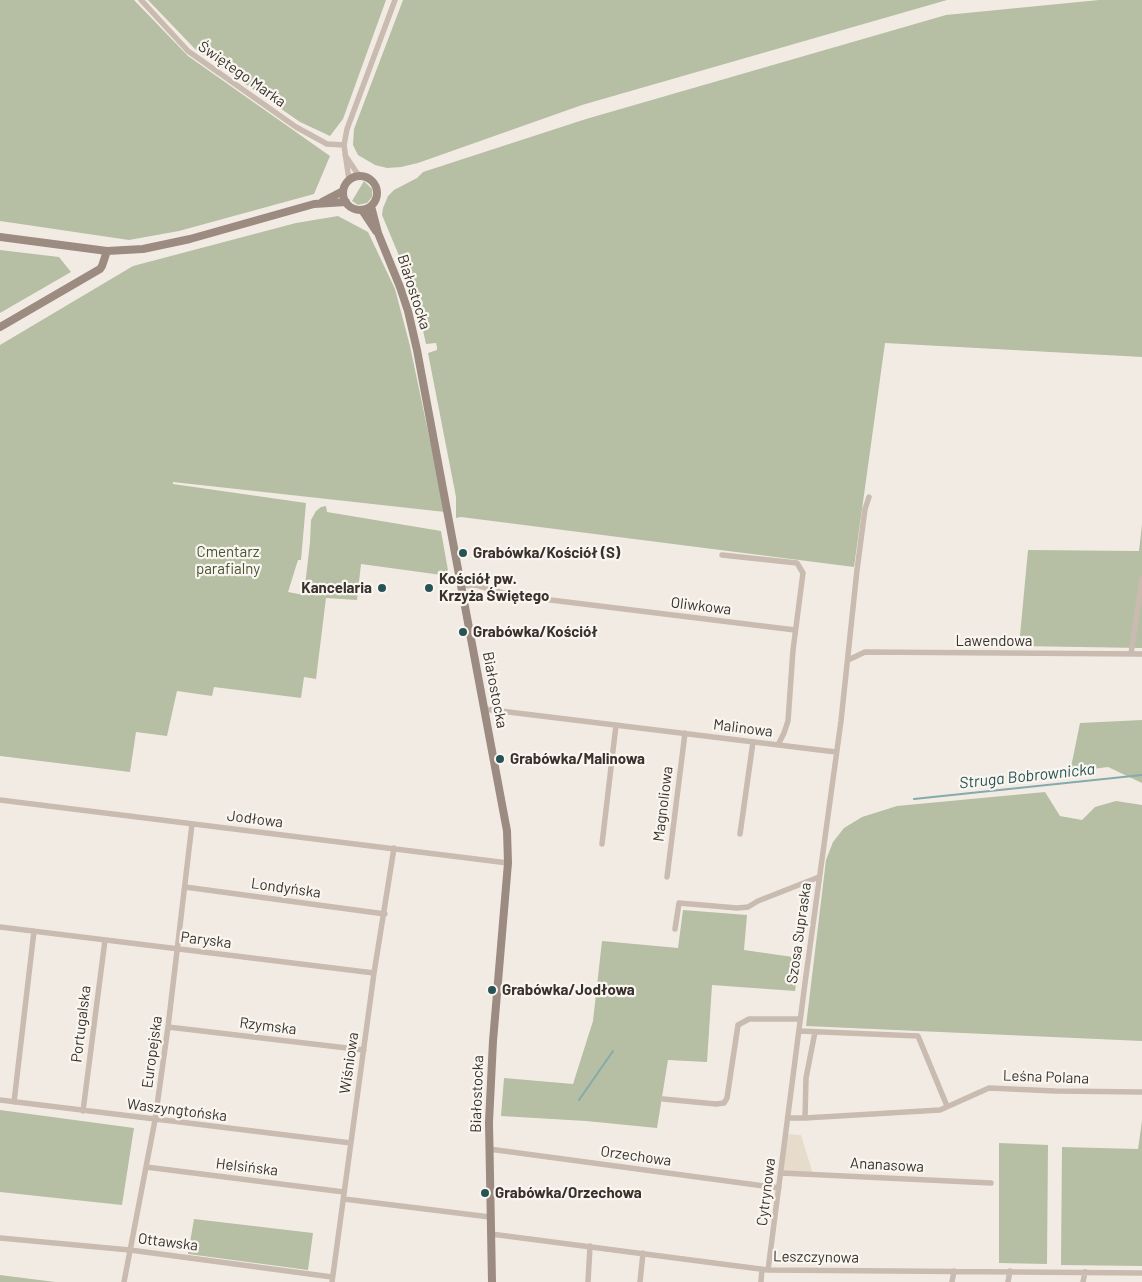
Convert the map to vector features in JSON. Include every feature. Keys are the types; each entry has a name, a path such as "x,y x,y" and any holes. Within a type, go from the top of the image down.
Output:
{"street":[{"name":"Świętego Marka","path":"141,0 188,51 303,132 327,144 344,145"},
{"path":"0,237 107,251 143,249 176,243 320,203 343,191 349,180 344,145 347,129 395,0"},
{"path":"343,191 346,202 353,208 362,210 372,206 377,197 377,189 370,179 357,173 345,156"},
{"path":"349,180 361,176"},
{"path":"320,203 346,202"},
{"name":"Białostocka","path":"372,206 378,233 400,286 417,350 507,831 508,863 493,1041 489,1149 492,1282"},
{"name":"Białostocka","path":"362,210 378,233"},
{"path":"0,327 100,269 107,251"},
{"path":"836,752 848,660 847,648 854,590 865,509 869,497"},
{"path":"722,555 797,563 803,573 795,630 788,721 778,745"},
{"path":"1132,654 1142,579"},
{"name":"Oliwkowa","path":"462,586 476,584 510,595 795,630"},
{"name":"Lawendowa","path":"848,660 865,652 1142,654"},
{"name":"Malinowa","path":"484,709 836,752"},
{"path":"602,844 616,725"},
{"name":"Magnoliowa","path":"667,877 685,733"},
{"path":"740,834 753,742"},
{"name":"Szosa Supraska","path":"788,1118 836,752"},
{"name":"Jodłowa","path":"0,800 508,863"},
{"name":"Europejska","path":"124,1282 155,1120 192,824"},
{"name":"Wiśniowa","path":"332,1279 374,973 385,914 394,848"},
{"path":"675,928 679,903 737,908 748,907 758,901 819,877"},
{"name":"Londyńska","path":"185,887 385,914"},
{"name":"Paryska","path":"0,927 374,973"},
{"path":"14,1102 34,931"},
{"name":"Portugalska","path":"83,1111 105,940"},
{"path":"663,1099 716,1104 724,1103 727,1098 738,1025 749,1019 800,1019"},
{"name":"Rzymska","path":"168,1027 364,1050"},
{"path":"799,1031 918,1036 947,1106"},
{"path":"804,1118 806,1078 815,1032"},
{"name":"Leśna Polana","path":"788,1118 940,1110 989,1088 1141,1092"},
{"name":"Waszyngtońska","path":"0,1100 351,1143"},
{"name":"Cytrynowa","path":"761,1282 779,1188 788,1118"},
{"name":"Orzechowa","path":"489,1149 779,1188"},
{"name":"Helsińska","path":"146,1167 490,1217"},
{"name":"Ananasowa","path":"781,1173 991,1183"},
{"name":"Leszczynowa","path":"491,1234 765,1269 1142,1273"},
{"name":"Ottawska","path":"0,1238 130,1250 332,1279"},
{"path":"588,1282 590,1246"},
{"path":"640,1282 643,1254"},
{"path":"952,1282 954,1271"},
{"path":"1008,1282 1010,1271"},
{"path":"1083,1282 1084,1272"}],"green space":[{"path":"0,0 134,0 188,56 330,156 314,194 179,231 129,240 0,221"},
{"path":"148,0 386,0 343,119 330,136 300,122 195,49"},
{"path":"403,0 947,0 582,105 418,163 387,168 375,165 358,155 353,145 354,129"},
{"path":"1099,0 1142,0 1142,357 885,343 854,567 461,517 456,518 456,497 428,353 437,350 437,347 436,343 426,344 410,282 382,215 388,196 394,190 417,178 423,172 586,119 946,15"},
{"path":"364,181 372,189 372,197 367,203 358,205 352,201"},
{"name":"Cmentarz parafialny","path":"338,216 368,232 395,289 410,346 445,512 173,482 173,484 306,503 301,560 298,560 288,592 304,595 311,520 316,511 326,506 327,512 441,531 449,576 361,564 357,600 326,598 316,679 304,677 301,698 214,687 212,696 177,691 167,736 136,732 130,772 0,756 0,345 133,266 296,223"},
{"path":"0,250 59,257 71,272 0,313"},
{"path":"1142,524 1142,648 1019,646 1028,550 1139,551"},
{"path":"1142,720 1142,783 1108,767 1070,772 1080,723"},
{"path":"1045,792 1060,816 1082,820 1095,807 1116,801 1142,805 1142,1041 806,1026 826,860 833,842 844,828 862,817 897,806"},
{"path":"683,910 747,915 744,950 800,958 795,991 712,985 707,1062 668,1060 657,1128 586,1121 501,1116 504,1078 573,1084 593,1021 602,941 678,948"},
{"path":"0,1110 134,1128 122,1205 0,1192"},
{"path":"1142,1121 1142,1266 1061,1265 1062,1147 1138,1149"},
{"path":"999,1143 1048,1145 1047,1264 999,1263"},
{"path":"194,1219 313,1233 308,1270 188,1254"},
{"path":"0,1275 55,1282 0,1282"}],"shaded area":[{"path":"786,1134 801,1135 813,1174 781,1173"}],"waterway":[{"name":"Struga Bobrownicka","path":"914,799 1142,775"},
{"name":"Struga Bobrownicka","path":"579,1100 613,1051"}],"place":[{"name":"Grabówka/Kościół (S)","path":"463,553"},
{"name":"Kancelaria","path":"382,588"},
{"name":"Kościół pw. Krzyża Świętego","path":"429,588"},
{"name":"Grabówka/Kościół","path":"463,632"},
{"name":"Grabówka/Malinowa","path":"500,759"},
{"name":"Grabówka/Jodłowa","path":"492,990"},
{"name":"Grabówka/Orzechowa","path":"485,1193"}]}
